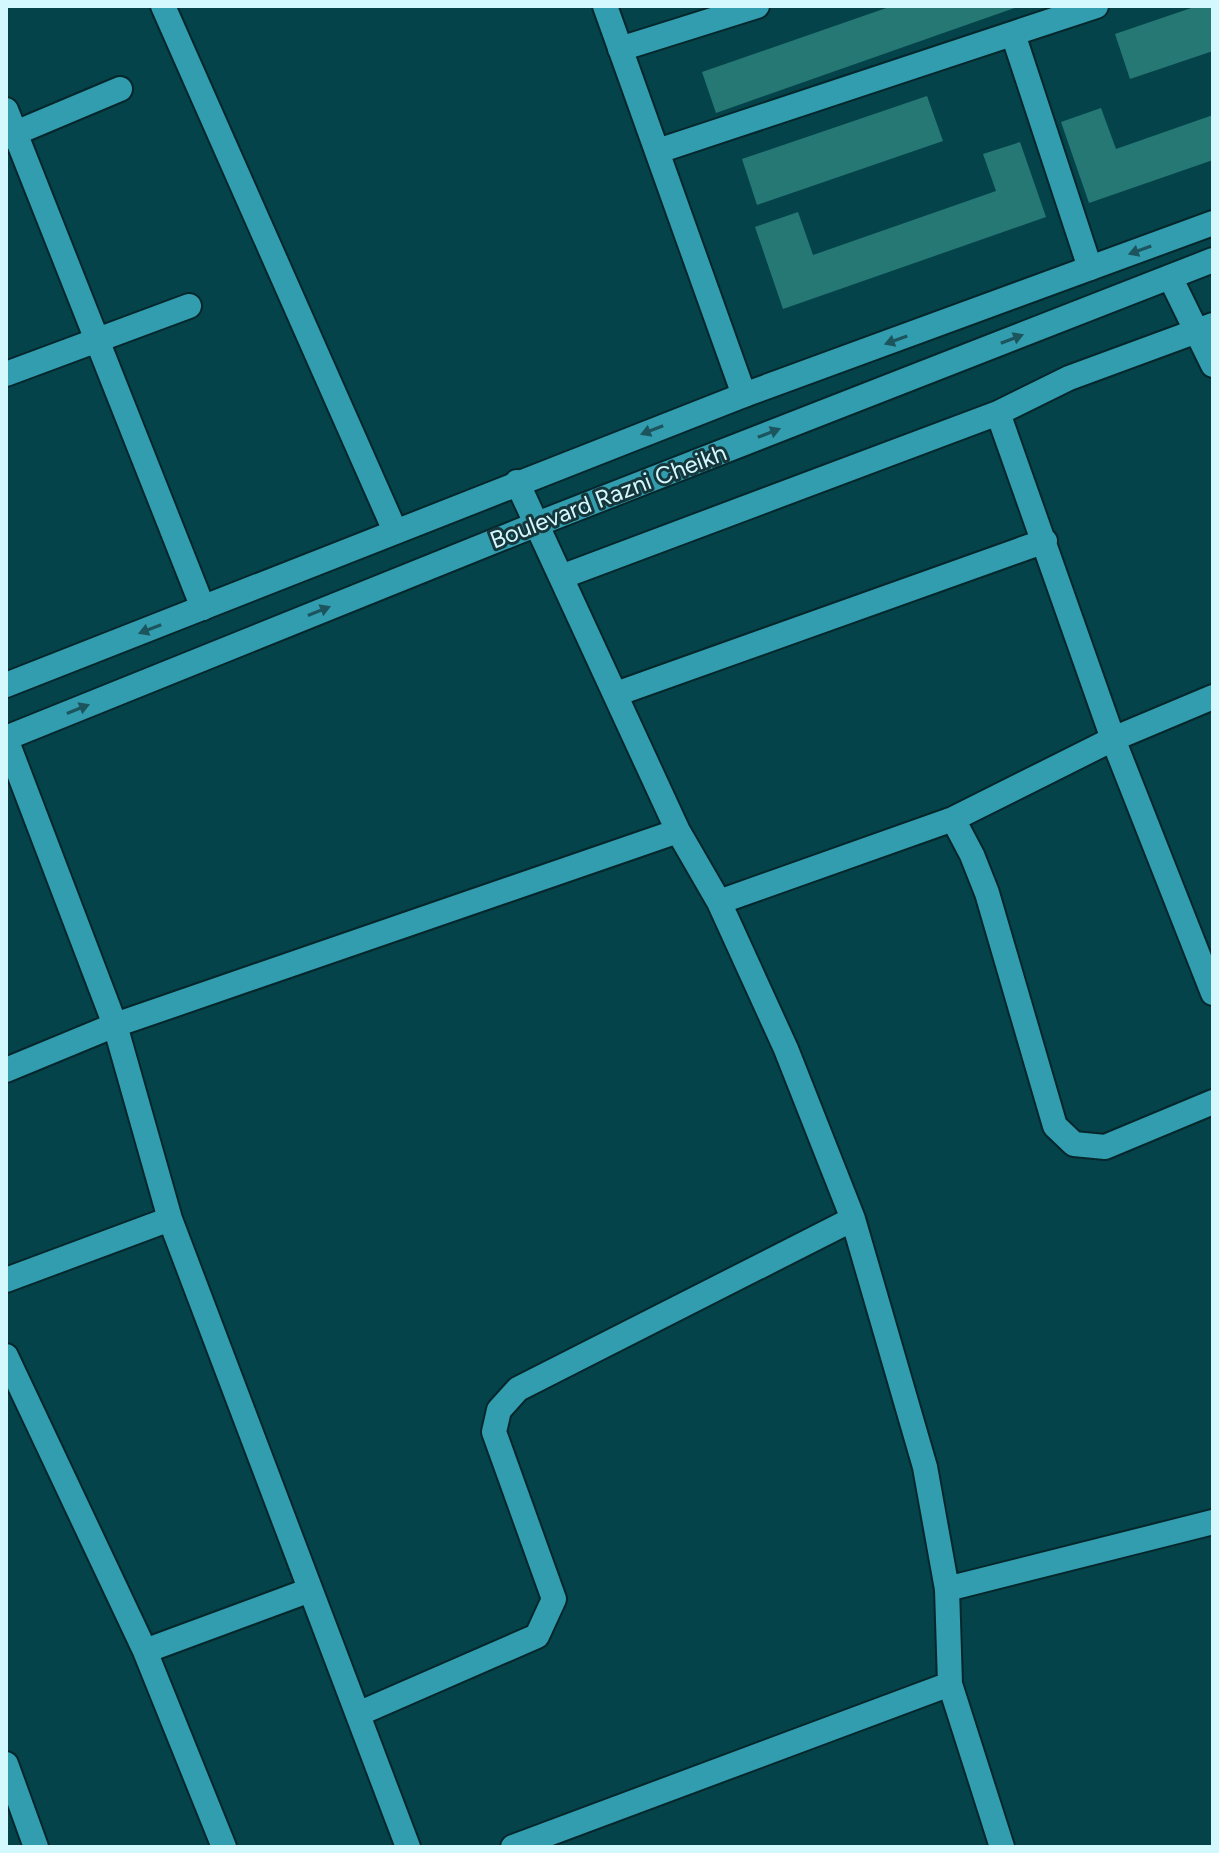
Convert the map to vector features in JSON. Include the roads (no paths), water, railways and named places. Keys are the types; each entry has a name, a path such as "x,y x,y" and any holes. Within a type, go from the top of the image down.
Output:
{"street":[{"path":"163,6 395,531"},
{"path":"605,6 744,395"},
{"path":"620,49 757,6"},
{"path":"658,151 1096,6"},
{"path":"1013,34 1090,268"},
{"path":"11,135 120,89"},
{"path":"6,110 11,135 99,339 203,608"},
{"name":"Boulevard Razni Cheikh","path":"6,685 744,395 1213,223"},
{"name":"Boulevard Razni Cheikh","path":"6,738 537,524 1213,260"},
{"path":"1170,277 1205,328 1213,365"},
{"path":"6,374 189,306"},
{"path":"561,577 998,413 1069,378 1205,328"},
{"path":"998,413 1113,739 1213,993"},
{"path":"517,482 678,831 719,902 786,1049 853,1219 925,1467 947,1589 950,1684 1002,1847"},
{"path":"616,694 1045,541"},
{"path":"719,902 953,819 1113,739 1213,697"},
{"path":"6,738 115,1025 170,1219 408,1847"},
{"path":"953,819 987,893 1055,1126 1074,1144 1105,1147 1213,1102"},
{"path":"6,1070 115,1025 678,831"},
{"path":"6,1280 170,1219"},
{"path":"358,1714 537,1636 548,1618 554,1599 494,1432 499,1410 518,1389 853,1219"},
{"path":"6,1356 145,1651 224,1847"},
{"path":"947,1589 1213,1522"},
{"path":"145,1651 310,1590"},
{"path":"513,1847 950,1684"},
{"path":"6,1764 23,1837"}]}
